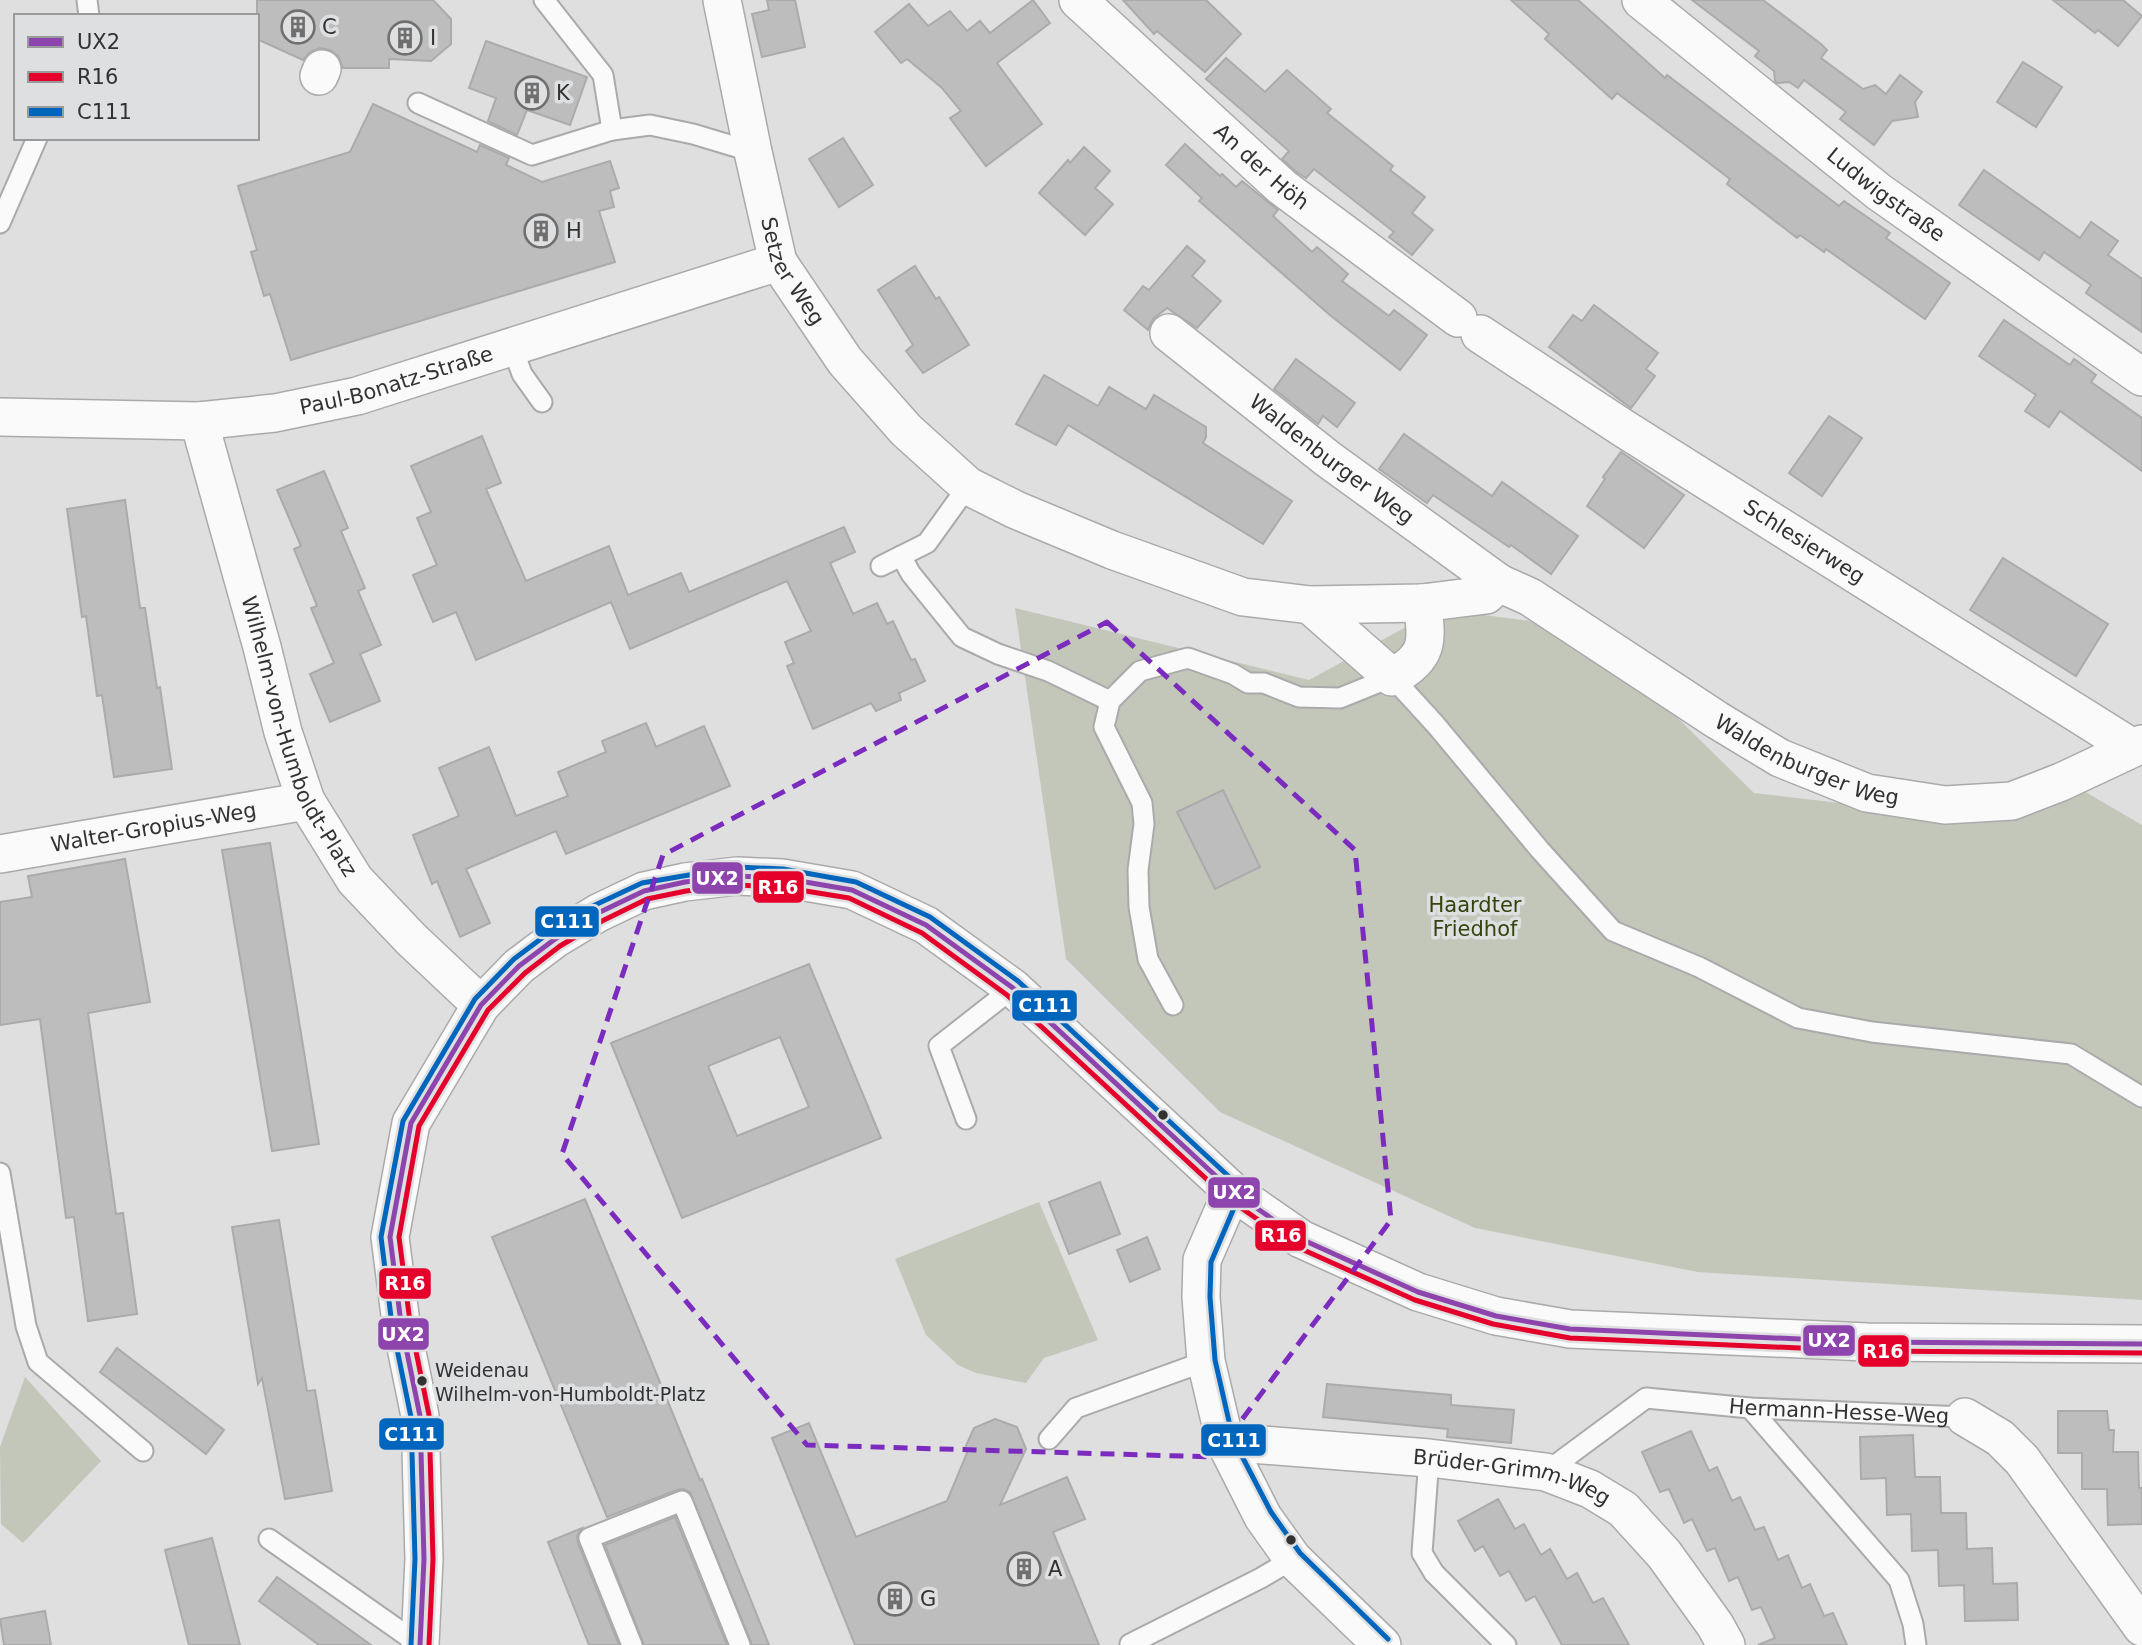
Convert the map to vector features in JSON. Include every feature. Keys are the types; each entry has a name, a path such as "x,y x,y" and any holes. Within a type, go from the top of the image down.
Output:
{"street":[{"name":"Setzer Weg","path":"722,0 778,262 845,361 906,430 968,486"},
{"name":"An der Höh","path":"1078,0 1282,187 1469,326"},
{"name":"Ludwigstraße","path":"1641,0 1879,192 2142,377"},
{"name":"Paul-Bonatz-Straße","path":"0,417 199,421 275,413 357,396 778,262"},
{"name":"Schlesierweg","path":"1469,326 1634,436 2137,745"},
{"name":"Waldenburger Weg","path":"1169,333 1328,459 1499,583 1530,597 1717,720 1780,758 1867,793 1945,805 2012,801 2061,782 2137,745"},
{"name":"Wilhelm-von-Humboldt-Platz","path":"199,421 283,733 306,801 355,880 411,939 481,1004"},
{"path":"968,486 1016,510 1112,550 1243,597 1310,605 1422,603 1486,595 1499,583"},
{"path":"1310,605 1392,677 1409,668 1422,654 1427,631 1422,603"},
{"name":"Walter-Gropius-Weg","path":"0,854 306,801"},
{"path":"420,1645 424,1559 421,1416 401,1323 390,1237 411,1123 481,1004 519,966 597,913 645,891 737,876 782,878 852,890 926,925 1013,988 1231,1191 1301,1239 1418,1292 1496,1316 1570,1329 1867,1342 2142,1344"},
{"path":"1231,1191 1202,1260 1200,1297 1206,1361 1225,1442 1263,1517 1293,1559 1365,1639"},
{"name":"Hermann-Hesse-Weg","path":"1965,1417 2000,1438 2022,1460 2142,1627"},
{"name":"Brüder-Grimm-Weg","path":"1225,1442 1429,1458 1546,1472 1590,1489 1623,1508 1664,1554 1715,1625 1726,1645"}],"lane":[{"path":"544,0 603,75 612,130"},
{"path":"418,103 532,155 612,130 650,125 693,134 753,152"},
{"path":"0,223 36,140"},
{"path":"512,346 522,374 542,402"},
{"path":"881,566 927,543 968,486"},
{"path":"901,556 911,574 962,637 998,654 1048,671 1110,701"},
{"path":"1173,1005 1148,959 1139,907 1138,870 1144,824 1142,803 1104,727 1110,701 1140,671 1188,658 1233,674 1248,683 1264,683 1299,698 1340,698 1392,677 1613,931 1699,968 1798,1018 1872,1032 2071,1054 2142,1097"},
{"path":"966,1119 939,1046 1013,988"},
{"path":"0,1173 26,1326 38,1362 143,1451"},
{"path":"1049,1439 1076,1408 1206,1361"},
{"name":"Hermann-Hesse-Weg","path":"1546,1472 1646,1398 1750,1408 1965,1417"},
{"path":"1750,1408 1899,1580 1913,1624 1916,1645"},
{"path":"1429,1458 1422,1553 1434,1573 1506,1645"},
{"path":"632,1645 589,1538 682,1501 740,1645"},
{"path":"270,1539 420,1645"},
{"path":"1130,1643 1261,1578 1293,1559"}],"highlighted area":[{"path":"1107,622 1355,850 1391,1220 1214,1457 807,1445 562,1154 663,855"}],"green space":[{"name":"Haardter Friedhof","path":"1015,608 1309,680 1439,609 1546,623 1642,683 1754,793 1949,816 2082,790 2142,825 2142,1300 1698,1272 1475,1228 1220,1112 1066,959"},
{"path":"1039,1202 1098,1340 1044,1358 1026,1383 976,1373 958,1365 926,1335 895,1259"},
{"path":"25,1377 101,1461 23,1543 1,1524 0,1447"}],"building":[{"path":"257,0 433,0 451,19 451,44 431,61 389,59 389,68 343,68 338,56 330,50 320,48 310,52 303,60 259,40"},
{"path":"767,0 795,0 805,47 762,57 752,14 769,10"},
{"path":"1033,0 1050,23 997,63 1042,124 986,166 950,118 961,111 942,88 907,59 901,63 875,32 909,4 928,26 950,11 967,31 980,21 990,33"},
{"path":"1123,0 1206,0 1241,34 1205,72 1157,31 1154,34"},
{"path":"1511,0 1578,0 1665,78 1667,75 1839,206 1844,201 1890,233 1886,238 1950,283 1925,319 1826,249 1824,252 1800,235 1797,238 1727,184 1730,179 1617,93 1612,99 1545,39 1549,34"},
{"path":"1692,0 1763,0 1821,44 1827,50 1821,58 1863,89 1875,85 1886,94 1900,75 1922,92 1915,102 1918,117 1892,121 1874,145 1840,119 1846,112 1804,80 1798,88 1789,82 1777,83 1774,71 1755,56 1759,51"},
{"path":"2053,0 2123,0 2142,16 2118,46 2098,30 2095,33"},
{"name":"K","path":"486,41 587,77 570,125 527,110 517,135 488,121 496,98 469,88"},
{"path":"1226,58 1265,92 1287,70 1331,109 1327,113 1393,166 1390,170 1425,197 1412,213 1433,230 1412,255 1389,237 1394,232 1314,169 1306,178 1295,171 1282,159 1289,151 1206,79"},
{"path":"2023,62 2062,87 2036,127 1997,102"},
{"name":"H","path":"373,104 477,152 480,145 509,158 506,165 542,182 610,161 619,188 610,191 614,207 599,211 615,262 291,360 270,294 264,296 251,252 257,250 238,186 350,152"},
{"path":"843,138 873,185 839,207 809,159"},
{"path":"1185,144 1220,176 1222,174 1236,187 1242,181 1278,210 1273,216 1312,252 1317,247 1348,274 1342,281 1389,316 1394,310 1427,335 1400,370 1331,316 1199,201 1202,198 1166,165"},
{"path":"1084,147 1110,171 1095,188 1113,204 1085,235 1039,193 1068,160 1070,163"},
{"path":"1984,170 2080,238 2091,222 2118,241 2108,255 2142,279 2142,332 2086,293 2091,285 2044,252 2039,260 1959,205"},
{"path":"1187,246 1205,261 1192,276 1221,301 1197,328 1167,308 1153,319 1148,330 1124,310 1143,286 1149,290"},
{"path":"915,266 936,299 939,297 969,345 923,373 906,351 913,345 878,290"},
{"path":"1594,305 1658,353 1646,369 1655,376 1631,408 1549,347 1573,315 1582,321"},
{"path":"2004,320 2070,365 2074,359 2096,375 2091,382 2142,418 2142,471 2060,411 2049,427 2025,411 2036,395 1979,356"},
{"path":"1296,359 1355,403 1337,427 1323,416 1318,424 1274,389"},
{"path":"1044,375 1098,406 1109,387 1146,409 1154,395 1206,427 1203,443 1292,501 1263,544 1068,425 1056,445 1016,424"},
{"path":"1829,416 1862,438 1822,496 1789,473"},
{"path":"1404,434 1492,496 1502,482 1578,536 1551,574 1433,495 1427,503 1379,469"},
{"path":"482,436 501,483 486,489 526,581 609,546 628,595 681,573 689,592 844,527 855,552 830,563 853,614 877,603 887,624 893,621 911,660 915,659 925,681 899,693 901,700 876,711 871,703 813,729 787,666 794,663 785,642 811,631 787,581 630,649 611,602 476,660 456,612 433,622 413,575 437,565 417,518 431,512 411,466"},
{"path":"1621,452 1684,495 1644,548 1587,506"},
{"path":"324,471 348,528 341,531 365,588 358,591 381,645 360,654 380,701 330,722 310,674 334,663 311,608 317,606 294,549 301,546 277,490"},
{"path":"125,500 140,608 145,608 172,769 114,777 102,695 97,696 86,616 82,617 67,509"},
{"path":"2003,558 2108,624 2076,676 1970,610"},
{"path":"646,723 656,747 704,726 730,786 566,854 556,831 466,869 490,923 460,937 437,881 432,884 413,835 459,816 439,768 489,747 516,816 568,796 558,772 606,752 602,741"},
{"path":"1223,790 1260,867 1215,889 1177,812"},
{"path":"270,843 319,1144 272,1151 222,850"},
{"path":"125,859 150,1002 88,1013 116,1214 123,1213 137,1314 88,1321 74,1217 66,1218 40,1019 0,1025 0,902 32,897 28,876"},
{"path":"809,964 881,1138 682,1218 611,1043","holes":["780,1037 809,1107 737,1136 708,1066"]},
{"path":"1100,1182 1120,1234 1069,1254 1049,1202"},
{"path":"585,1199 769,1645 752,1645 690,1492 677,1490 607,1517 492,1237"},
{"path":"279,1220 307,1391 315,1390 332,1491 285,1499 262,1378 258,1384 232,1227"},
{"path":"1147,1237 1160,1269 1130,1282 1117,1250"},
{"path":"117,1348 224,1430 206,1454 100,1372"},
{"path":"1327,1384 1451,1395 1451,1405 1514,1410 1511,1443 1447,1437 1448,1429 1323,1417"},
{"path":"2058,1411 2107,1411 2109,1430 2114,1430 2113,1452 2138,1452 2142,1524 2108,1525 2107,1489 2082,1489 2082,1453 2058,1453"},
{"path":"995,1419 1017,1427 1026,1449 1000,1505 1067,1477 1085,1519 1053,1532 1099,1645 855,1645 772,1438 809,1423 856,1537 947,1501 967,1453 965,1448 974,1428"},
{"path":"1691,1431 1709,1471 1717,1467 1732,1501 1740,1497 1755,1530 1764,1527 1778,1560 1788,1555 1802,1588 1810,1584 1824,1616 1833,1613 1847,1645 1758,1645 1775,1638 1761,1607 1752,1610 1738,1577 1729,1581 1715,1548 1707,1551 1692,1519 1684,1523 1669,1489 1660,1492 1642,1452"},
{"path":"1913,1435 1915,1477 1940,1477 1941,1513 1966,1513 1967,1549 1992,1548 1993,1584 2017,1583 2018,1620 1965,1621 1964,1585 1939,1586 1938,1550 1912,1551 1911,1514 1887,1515 1886,1478 1861,1479 1860,1437"},
{"path":"1498,1499 1515,1529 1524,1524 1541,1555 1550,1549 1567,1579 1577,1573 1593,1603 1603,1598 1629,1645 1562,1645 1535,1596 1526,1601 1509,1571 1500,1576 1483,1546 1475,1551 1458,1521"},
{"path":"675,1517 727,1645 644,1645 605,1545"},
{"path":"582,1528 577,1536 578,1543 619,1645 589,1645 548,1542"},
{"path":"212,1538 240,1645 189,1645 165,1550"},
{"path":"277,1577 371,1645 319,1645 259,1601"},
{"path":"45,1611 51,1645 4,1645 0,1619"}],"transit line":[{"name":"C111","path":"411,1645 415,1559 411,1417 392,1325 381,1237 403,1121 475,999 514,959 550,932 593,906 642,883 736,867 783,869 856,882 930,917 1018,981 1238,1185"},
{"name":"UX2","path":"420,1645 424,1559 420,1416 401,1323 390,1237 411,1123 481,1005 519,966 555,939 598,913 644,891 685,882 737,876 782,878 852,890 926,925 1013,988 1232,1191 1301,1239 1418,1292 1496,1316 1570,1329 1867,1342 2142,1344"},
{"name":"R16","path":"429,1645 433,1559 429,1415 410,1322 399,1237 419,1126 488,1010 525,973 560,946 602,921 647,899 686,891 737,885 781,887 849,898 922,933 1007,995 1227,1198 1297,1247 1415,1300 1493,1324 1570,1338 1867,1351 2142,1353"},
{"name":"C111","path":"1240,1194 1211,1262 1210,1297 1215,1360 1233,1439 1271,1512 1300,1553 1388,1639"}],"place":[{"name":"C","path":"298,27"},
{"name":"I","path":"405,38"},
{"name":"K","path":"532,93"},
{"name":"H","path":"541,231"},
{"name":"Weidenau Wilhelm-von-Humboldt-Platz","path":"422,1381"},
{"name":"A","path":"1024,1569"},
{"name":"G","path":"895,1599"}]}
